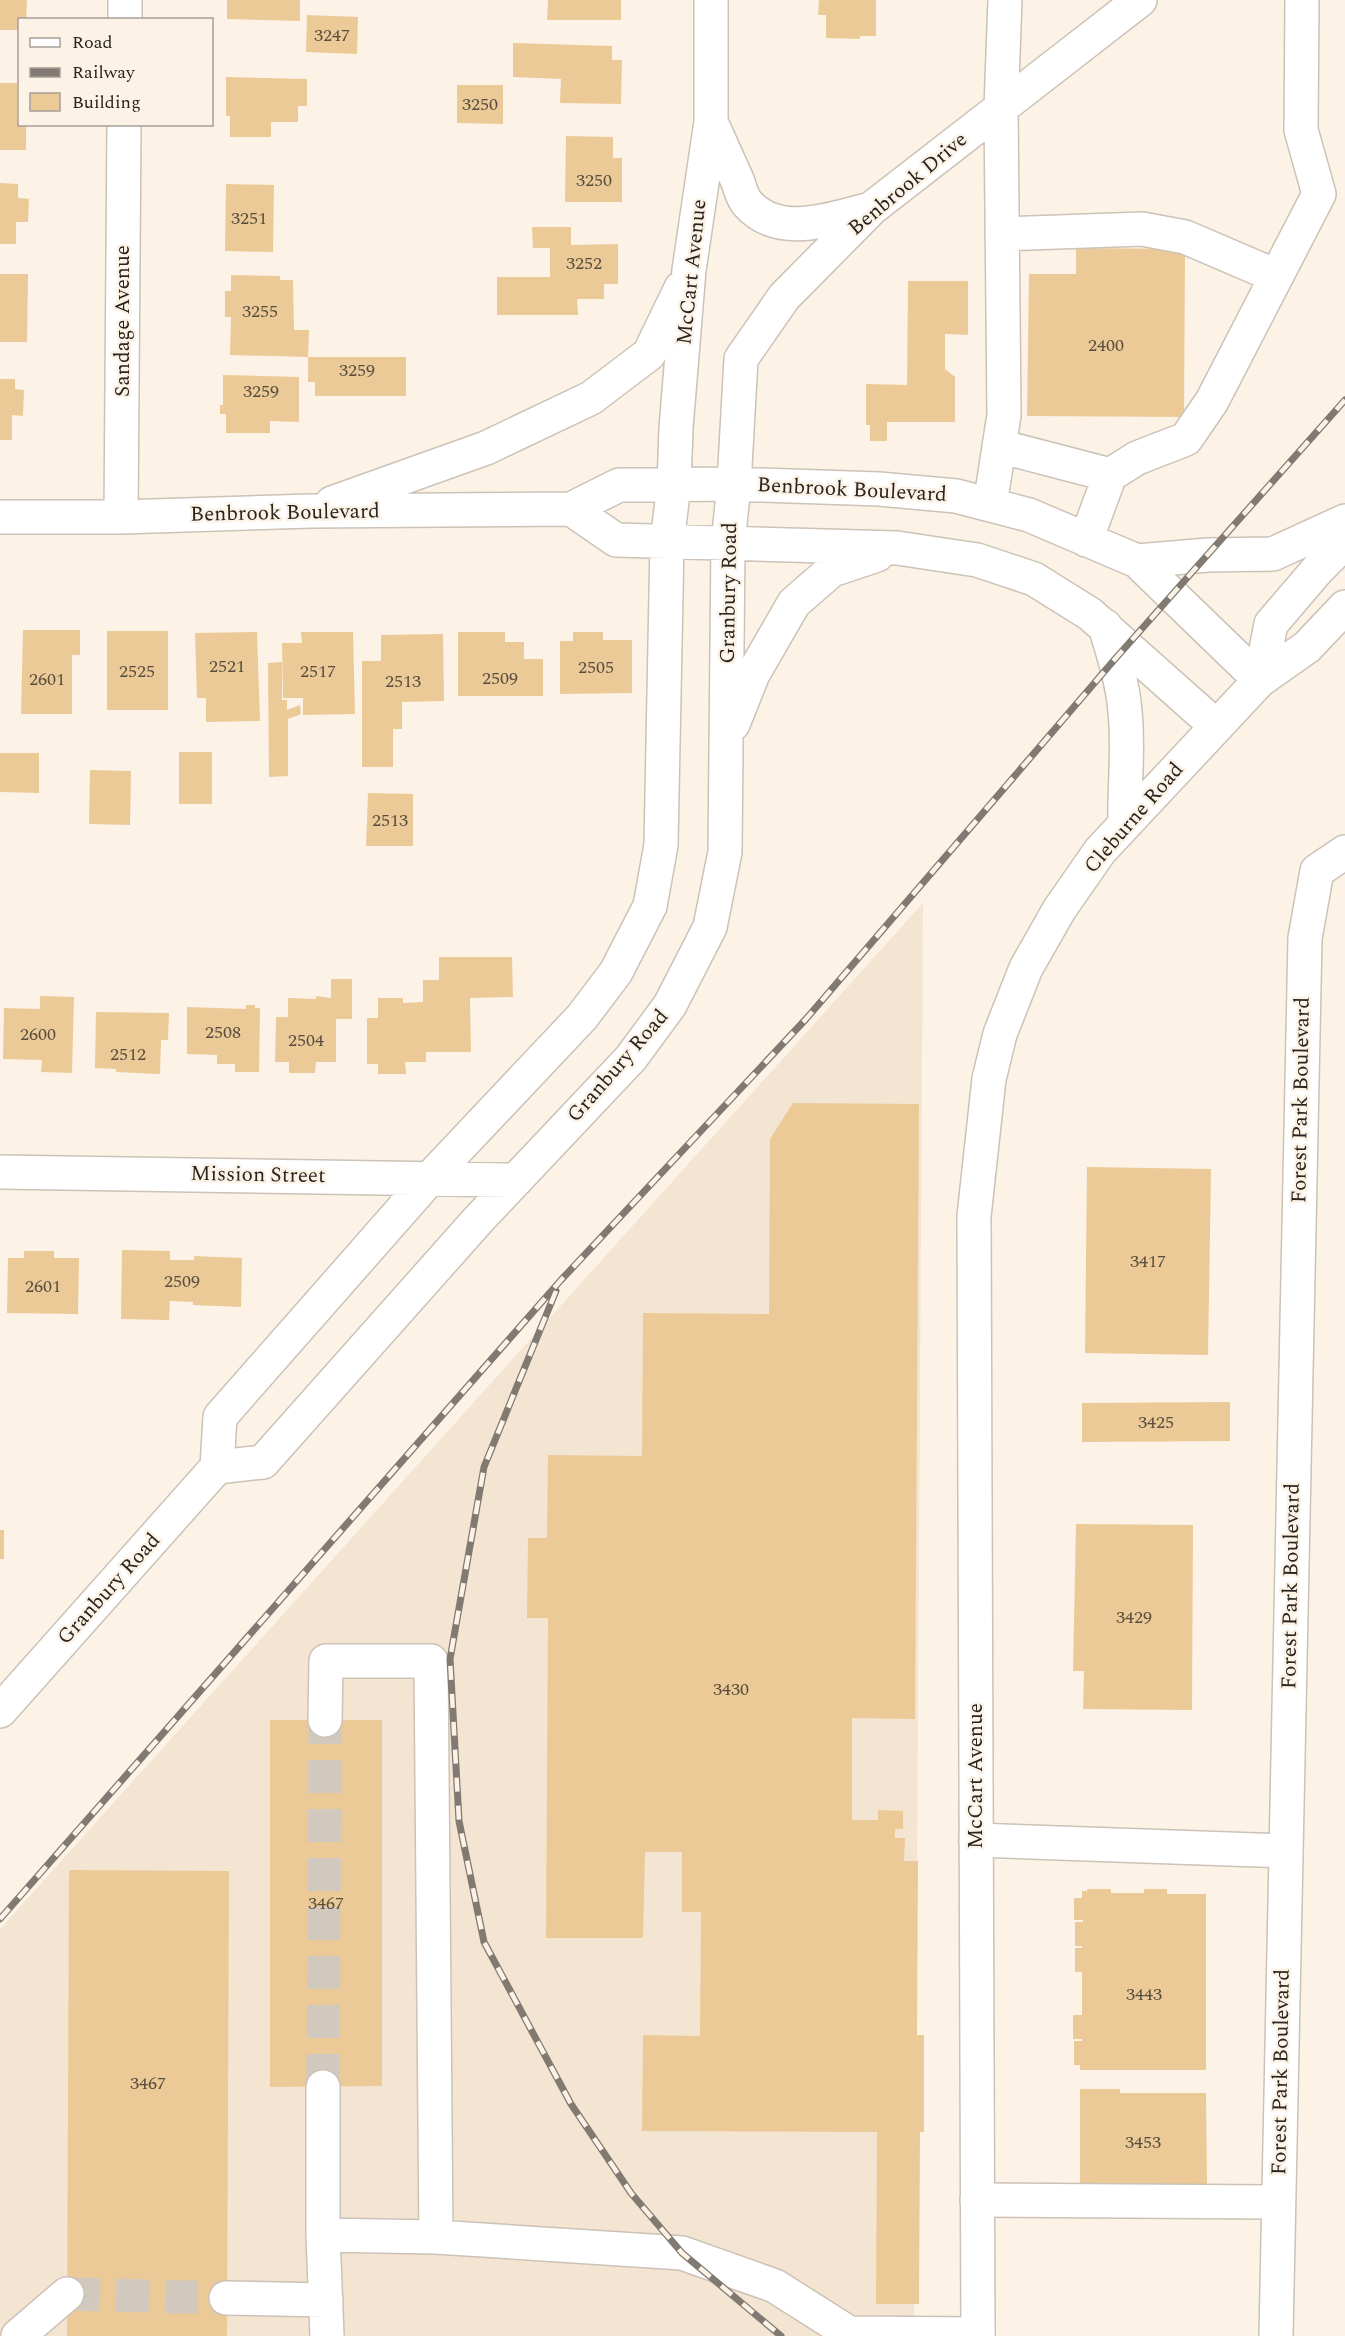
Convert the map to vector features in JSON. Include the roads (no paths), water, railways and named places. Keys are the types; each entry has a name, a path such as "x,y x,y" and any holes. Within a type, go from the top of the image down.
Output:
{"street":[{"path":"125,0 125,18"},
{"name":"McCart Avenue","path":"668,543 689,270 711,122 711,0"},
{"path":"990,505 1004,415 1001,108 1005,0"},
{"name":"Benbrook Drive","path":"736,448 741,359 784,297 872,208 1140,0"},
{"path":"1086,540 1110,475 1137,458 1186,439 1212,401 1319,194 1301,130 1302,0"},
{"path":"711,122 747,203 761,214 777,222 796,225 816,223 872,208"},
{"name":"Sandage Avenue","path":"121,517 124,126"},
{"path":"1002,234 1142,229 1185,237 1276,276"},
{"path":"310,511 486,448 591,398 649,354 689,270"},
{"path":"999,446 1110,475"},
{"name":"Granbury Road","path":"0,1711 217,1467 262,1462 516,1180 631,1058 670,1005 710,927 725,852 728,544 736,448"},
{"name":"Benbrook Boulevard","path":"0,517 571,509 619,485 734,484 879,489 956,496 1029,515 1137,561 1260,680"},
{"path":"571,509 616,540 897,548 977,560 1034,579 1105,626 1216,726"},
{"path":"1137,561 1208,555 1274,554 1345,521"},
{"path":"1260,680 1271,624 1318,569 1345,542"},
{"path":"217,1467 219,1417 431,1177 582,1017 615,972 650,906 661,845 668,543"},
{"path":"727,737 753,674 794,603 832,570 897,548"},
{"name":"Cleburne Road","path":"974,1216 989,1079 1005,1023 1026,968 1059,910 1100,851 1216,726 1260,680 1308,647 1345,607"},
{"path":"1105,626 1115,659 1125,711 1125,824"},
{"name":"Forest Park Boulevard","path":"1276,2336 1305,938 1317,871 1345,852"},
{"name":"Mission Street","path":"0,1172 516,1180"},
{"name":"McCart Avenue","path":"974,1216 978,2335"},
{"path":"324,1720 326,1661 431,1661 436,2237"},
{"path":"976,1840 1286,1851"},
{"path":"323,2087 323,2235 327,2336"},
{"path":"977,2200 1278,2202"},
{"path":"323,2235 436,2237 682,2253 775,2286 845,2335 978,2335"},
{"path":"18,2336 67,2294"},
{"path":"226,2298 326,2300"}],"tunnel":[{"path":"323,2087 325,1720"},
{"path":"67,2294 226,2298"}],"railway":[{"path":"0,1919 561,1280 806,1019 1115,659 1345,400"},
{"path":"556,1291 484,1467 450,1659 459,1821 484,1942 571,2104 631,2193 682,2253 781,2336"}]}
